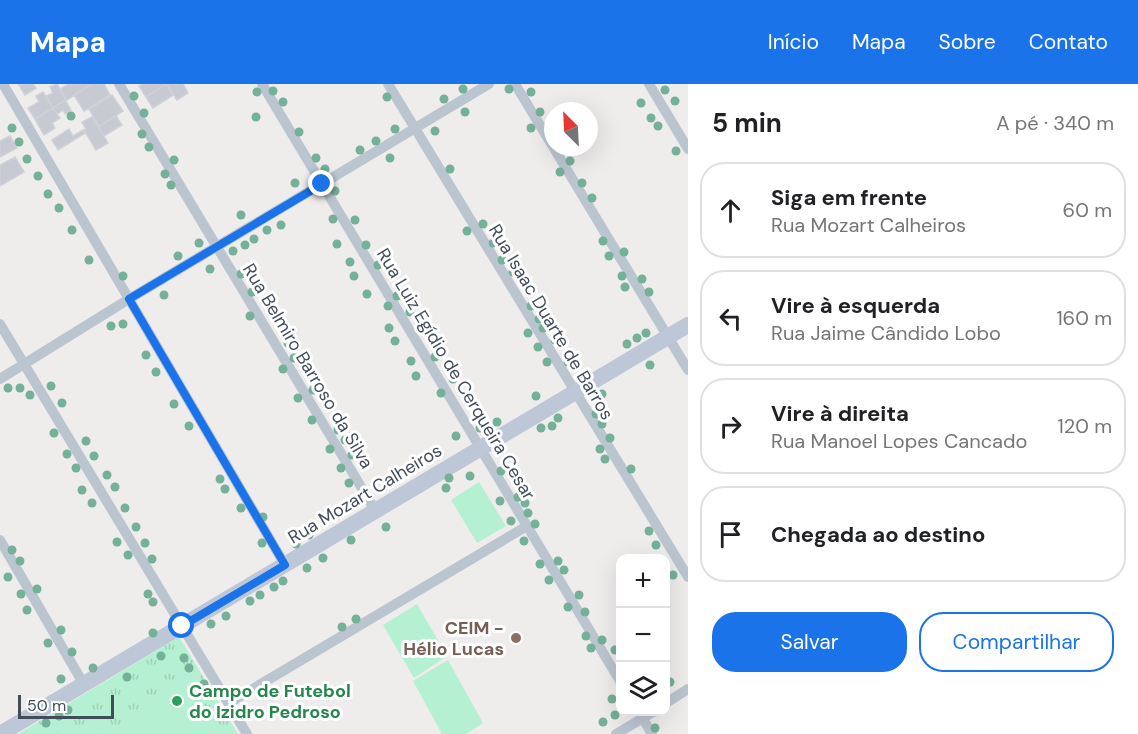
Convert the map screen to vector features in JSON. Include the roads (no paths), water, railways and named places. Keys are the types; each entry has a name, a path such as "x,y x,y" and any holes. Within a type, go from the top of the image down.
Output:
{"street":[{"path":"3,84 285,565"},
{"name":"Rua Belmiro Barroso da Silva","path":"119,84 375,510"},
{"name":"Rua Luiz Egídio de Cerqueira Cesar","path":"262,84 616,673"},
{"name":"Rua Isaac Duarte de Barros","path":"388,84 688,577"},
{"path":"0,379 129,299 489,84"},
{"path":"514,84 688,370"},
{"path":"649,84 688,149"},
{"path":"0,324 247,734"},
{"name":"Rua Mozart Calheiros","path":"0,734 688,325"},
{"path":"229,704 527,526"},
{"path":"0,540 83,683"},
{"path":"670,700 688,689"},
{"path":"616,734 639,716"},
{"path":"641,716 652,734"}],"place":[{"name":"CEIM - Hélio Lucas","path":"516,638"},
{"name":"Campo de Futebol do Izidro Pedroso","path":"177,701"}]}
